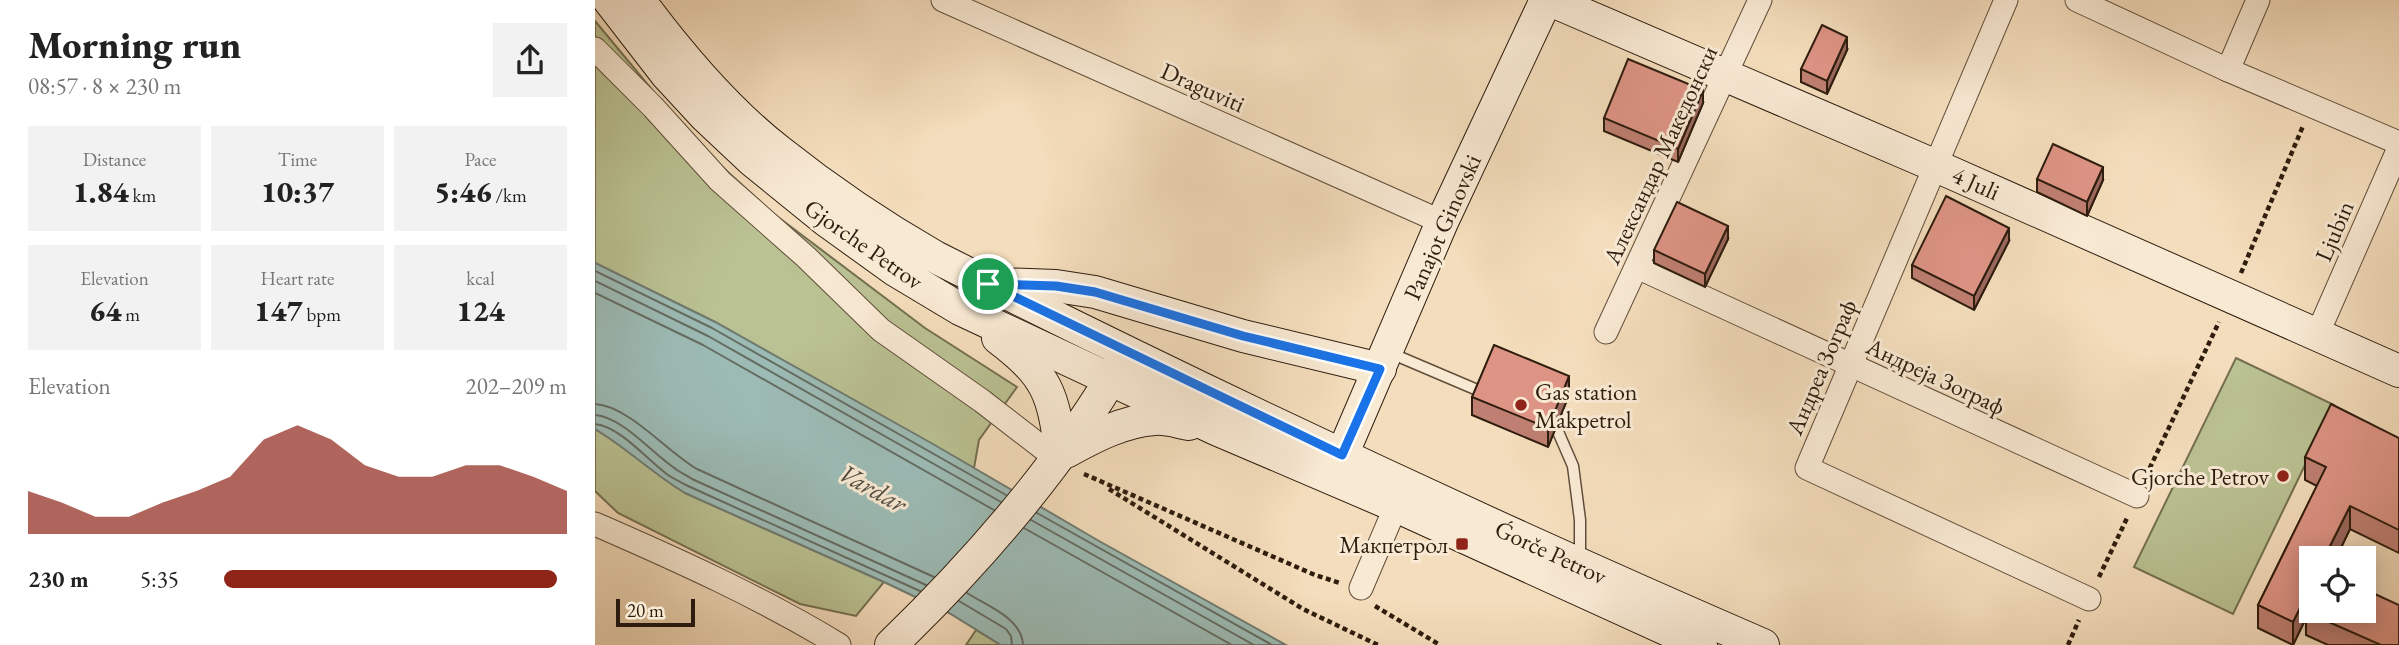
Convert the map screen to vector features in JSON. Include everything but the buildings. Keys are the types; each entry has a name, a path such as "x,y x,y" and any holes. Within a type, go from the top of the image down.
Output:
{"main road":[{"name":"Gjorche Petrov","path":"609,0 667,75 704,115 753,161 827,221 885,263 960,310 1216,429 1336,467"},
{"name":"Gjorche Petrov","path":"639,0 713,90 779,151 880,225 935,257 1127,352 1336,467"},
{"name":"Panajot Ginovski","path":"1336,467 1443,222 1548,0"},
{"name":"4 Juli","path":"1548,0 1936,166 2399,372"},
{"path":"988,284 1056,286 1095,292 1243,336 1384,360"},
{"path":"960,310 1017,353 1037,374 1052,397 1055,462"},
{"path":"891,645 976,558 1055,462 1127,352"},
{"path":"1055,462 1097,435 1128,424 1157,418 1216,429"},
{"name":"Ǵorče Petrov","path":"1336,467 1396,506 1700,645"},
{"name":"Ǵorče Petrov","path":"1336,467 1581,566 1763,645"}],"street":[{"name":"Draguviti","path":"943,0 1443,222"},
{"name":"Αлександар Македонски","path":"1606,332 1760,0"},
{"name":"Андреа Зограф","path":"2007,0 1807,468 2089,599"},
{"path":"2077,0 2228,70 2399,142"},
{"path":"2228,70 2258,0"},
{"path":"595,49 653,107 720,181 806,257 881,330 982,401 1055,462"},
{"name":"Ljubin","path":"2318,335 2399,148"},
{"name":"Андреја Зограф","path":"1637,267 2137,496"},
{"path":"1361,589 1396,506"},
{"path":"595,524 720,581 839,645"}],"lane":[{"path":"1384,360 1482,392"},
{"path":"1556,427 1573,466 1580,520 1581,566"}],"path":[{"path":"2068,645 2231,297 2312,106"},
{"path":"1378,645 1303,609 1133,506 1100,483 1315,575 1361,589 1377,608 1440,645"}],"green space":[{"path":"595,21 697,144 774,214 925,328 1017,387 979,440 974,468 715,322 595,263"},
{"path":"2236,358 2334,405 2233,614 2134,567"},
{"path":"595,429 617,442 685,493 884,582 856,616 800,604 618,513 595,491"},
{"path":"976,630 1001,645 966,645"}],"water":[{"name":"Vardar","path":"595,263 715,322 1286,645 1001,645 949,613 685,493 595,429"}],"place":[{"name":"Gas station Makpetrol","path":"1521,405"},
{"name":"Gjorche Petrov","path":"2283,476"},
{"name":"Макпетрол","path":"1462,544"}],"route":[{"path":"988,284 1056,286 1095,292 1243,336 1380,369 1342,455 988,284"}]}
